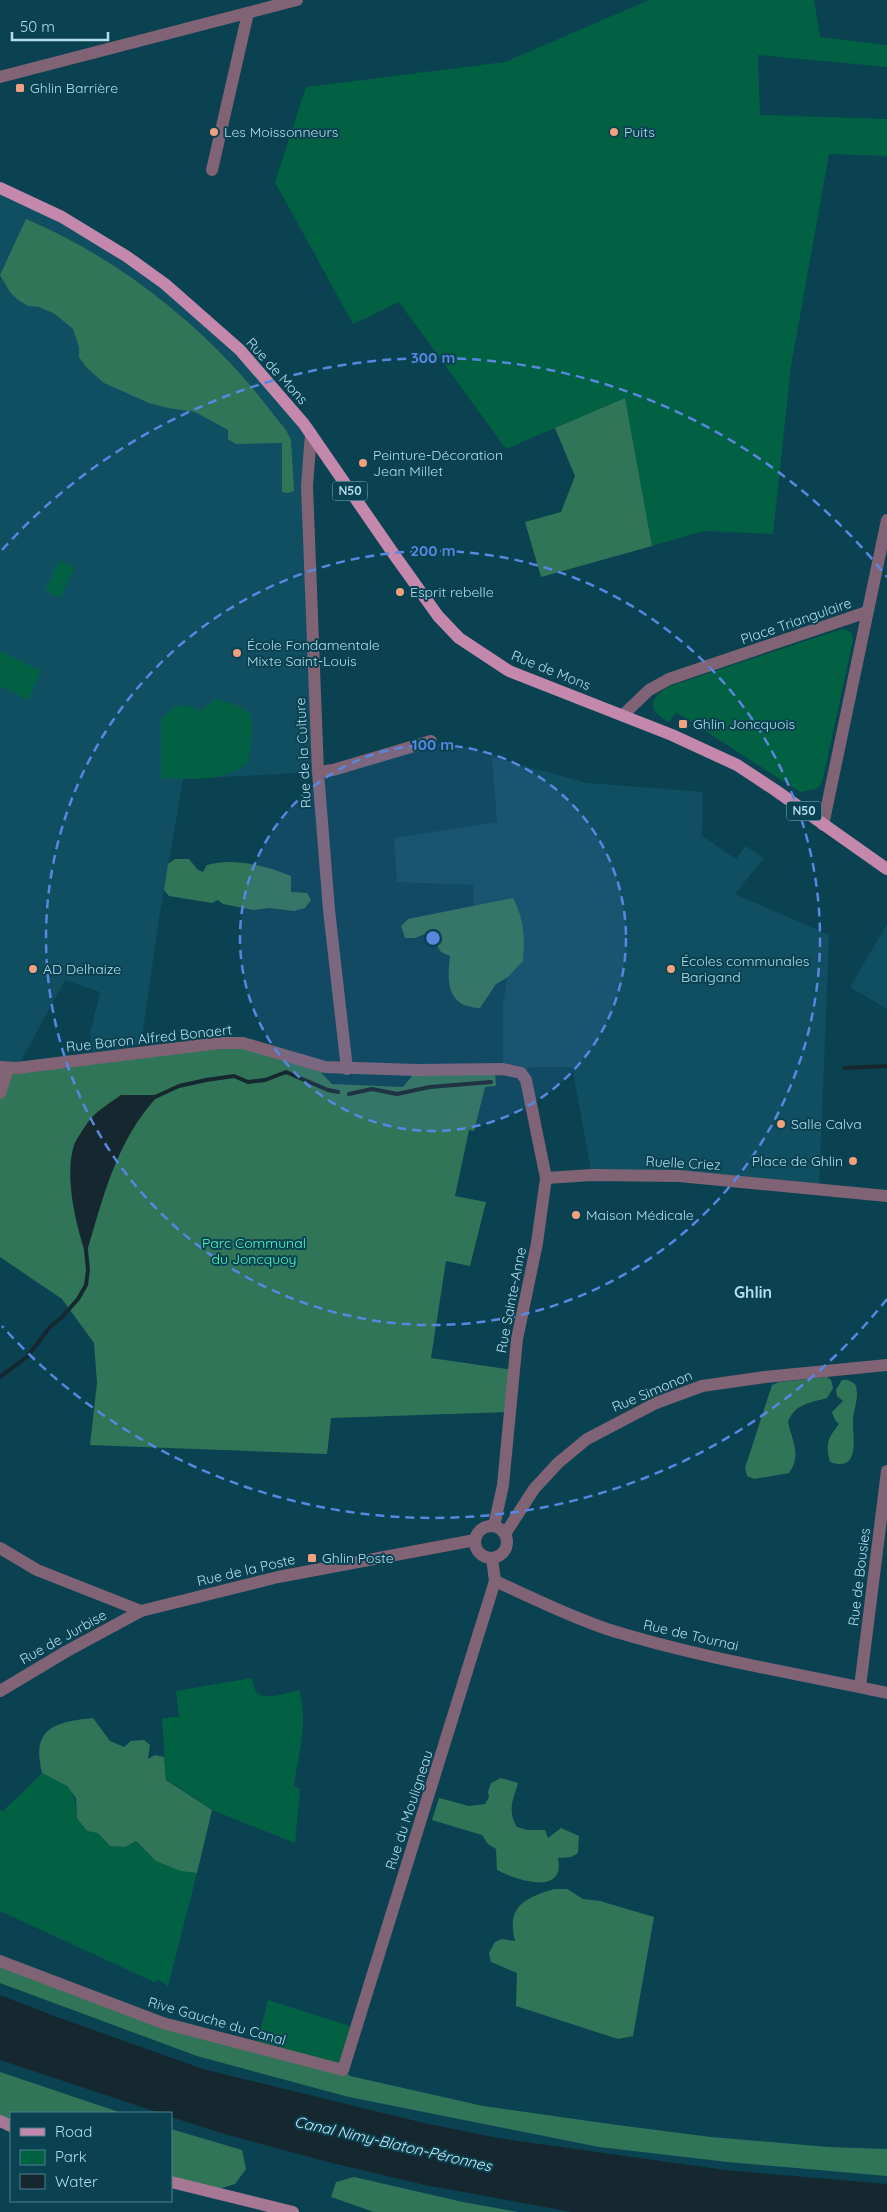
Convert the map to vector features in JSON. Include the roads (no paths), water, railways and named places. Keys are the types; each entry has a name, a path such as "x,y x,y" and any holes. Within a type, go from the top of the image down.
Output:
{"main road":[{"name":"Rue de Mons","path":"0,188 62,217 91,234 165,284 240,350 311,434 438,616 459,638 509,670 623,715 737,766 776,790 887,870"},
{"path":"172,2182 293,2212"}],"street":[{"path":"0,77 297,0"},
{"path":"212,170 248,13"},
{"name":"Rue de la Culture","path":"311,434 307,486 318,772 329,910 347,1069"},
{"path":"867,612 887,520"},
{"name":"Place Triangulaire","path":"623,715 648,690 669,679 867,612"},
{"name":"Place Triangulaire","path":"823,825 867,612"},
{"path":"318,772 333,770 431,741"},
{"name":"Rue Baron Alfred Bonaert","path":"4,1068 219,1044 243,1043 313,1064 347,1069 503,1069 521,1073 526,1080"},
{"path":"0,1093 4,1068"},
{"name":"Rue Sainte-Anne","path":"500,1530 517,1338 537,1243 546,1178 526,1080"},
{"name":"Ruelle Criez","path":"546,1178 592,1175 662,1175 887,1196"},
{"name":"Rue Simonon","path":"500,1530 558,1463 587,1438 621,1419 656,1403 702,1386 765,1377 887,1365"},
{"name":"Rue de Bousies","path":"860,1687 887,1471"},
{"path":"484,1527 500,1530 506,1548 502,1553 492,1558 481,1554 475,1540 480,1531 484,1527"},
{"name":"Rue de la Poste","path":"141,1611 278,1577 475,1540"},
{"path":"0,1548 37,1570 141,1611"},
{"name":"Rue du Mouligneau","path":"343,2070 495,1581 492,1558"},
{"name":"Rue de Tournai","path":"495,1581 577,1618 646,1640 887,1692"},
{"name":"Rue de Jurbise","path":"0,1691 67,1651 141,1611"},
{"name":"Rive Gauche du Canal","path":"0,1961 163,2024 343,2070"}],"water":[{"path":"121,1095 159,1095 144,1112 121,1150 105,1191 86,1255 72,1201 71,1158 74,1145 91,1118"},
{"name":"Canal Nimy-Blaton-Péronnes","path":"0,1995 203,2069 424,2123 498,2138 725,2170 887,2184 887,2212 572,2212 425,2185 332,2163 228,2135 172,2117 172,2112 157,2112 0,2060"}],"waterway":[{"path":"844,1068 887,1066"},
{"path":"155,1097 179,1086 206,1080 234,1076 248,1082 265,1080 286,1072 328,1090 338,1092"},
{"path":"349,1094 372,1089 397,1094 430,1087 491,1082"},
{"path":"0,1377 27,1357 50,1327 78,1299 86,1285 88,1270 86,1250"}],"place":[{"name":"Ghlin Barrière","path":"20,88"},
{"name":"Les Moissonneurs","path":"214,132"},
{"name":"Puits","path":"614,132"},
{"name":"Peinture-Décoration Jean Millet","path":"363,463"},
{"name":"Esprit rebelle","path":"400,592"},
{"name":"École Fondamentale Mixte Saint-Louis","path":"237,653"},
{"name":"Ghlin Joncquois","path":"683,724"},
{"name":"AD Delhaize","path":"33,969"},
{"name":"Écoles communales Barigand","path":"671,969"},
{"name":"Salle Calva","path":"781,1124"},
{"name":"Place de Ghlin","path":"853,1161"},
{"name":"Maison Médicale","path":"576,1215"},
{"name":"Ghlin Poste","path":"312,1558"}],"district":[{"name":"Ghlin","path":"753,1292"}],"park label":[{"name":"Parc Communal du Joncquoy","path":"254,1252"}]}
